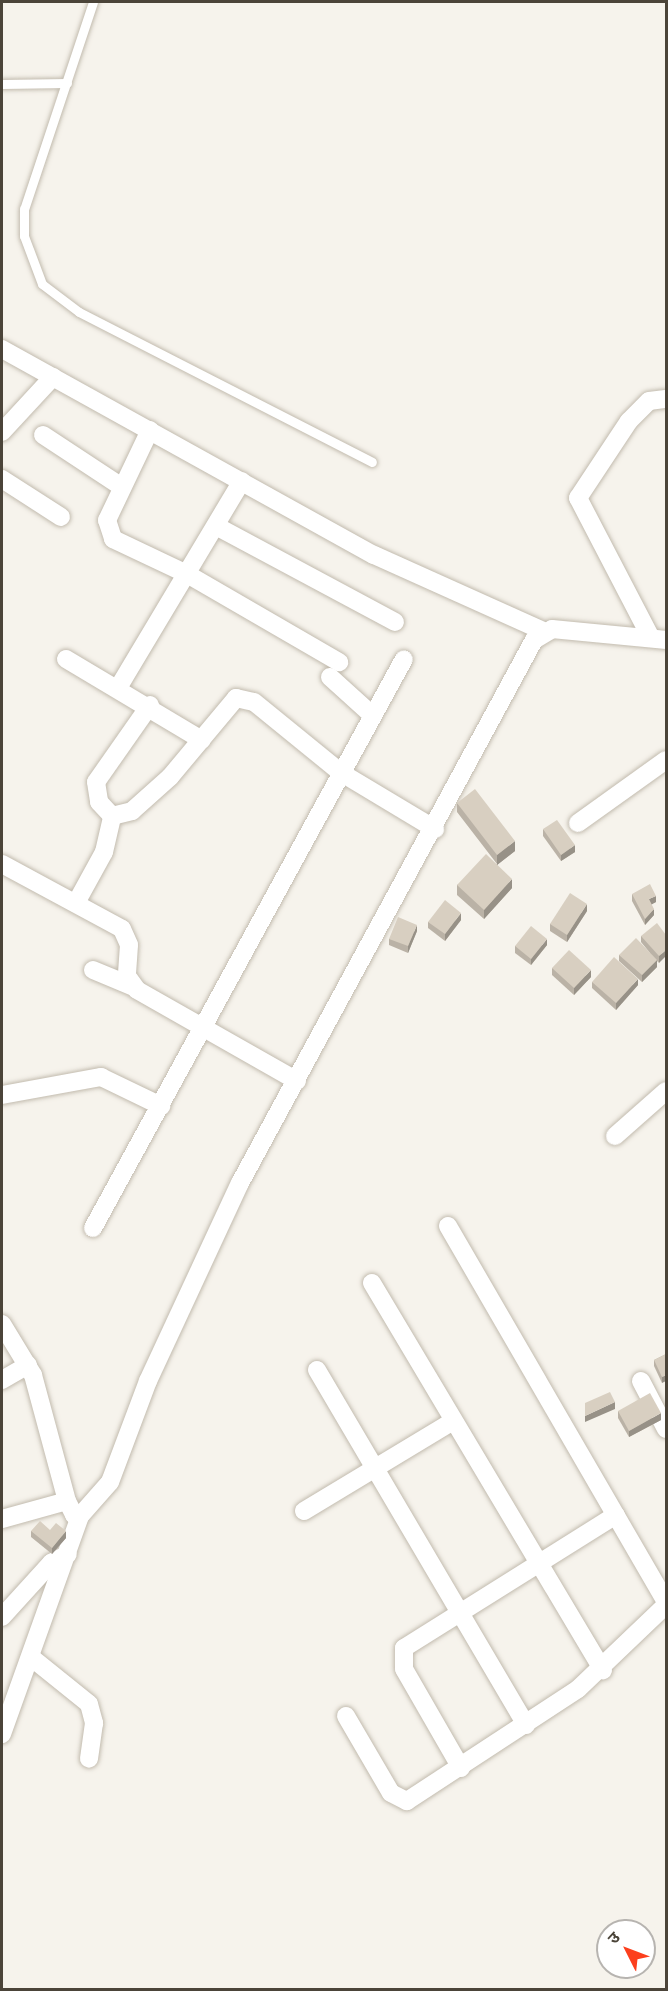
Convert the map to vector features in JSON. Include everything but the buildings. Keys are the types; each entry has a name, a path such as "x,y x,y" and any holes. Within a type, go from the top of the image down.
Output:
{"street":[{"path":"2,349 417,576 543,631 659,639"},
{"path":"2,432 53,377"},
{"path":"659,639 578,498 635,414 653,398 666,399"},
{"path":"150,430 107,520 113,539 187,574 335,669 372,715"},
{"path":"44,435 122,487"},
{"path":"2,479 61,517"},
{"path":"118,687 242,481"},
{"path":"216,526 395,622"},
{"path":"2,1734 32,1658 80,1516 110,1482 122,1458 155,1364 240,1183 543,631"},
{"path":"66,659 150,705 202,740"},
{"path":"93,1228 340,772 404,659"},
{"path":"112,816 132,811 202,740 232,700 244,699 340,772 435,829"},
{"path":"76,903 104,852 112,816 96,794 96,782 150,705"},
{"path":"578,823 666,760"},
{"path":"2,864 122,929 129,945 127,976 134,987"},
{"path":"93,970 134,987 297,1081"},
{"path":"2,1095 101,1077 161,1106"},
{"path":"615,1136 666,1090"},
{"path":"346,1716 386,1785 402,1801 461,1768 603,1670 666,1604 448,1226"},
{"path":"372,1283 603,1670"},
{"path":"2,1324 28,1365 67,1501 74,1515 80,1516"},
{"path":"2,1380 28,1365"},
{"path":"317,1370 526,1725"},
{"path":"640,1381 666,1429"},
{"path":"304,1511 453,1421"},
{"path":"2,1519 67,1501"},
{"path":"461,1768 401,1657 408,1643 616,1515"},
{"path":"2,1617 51,1563 68,1554"},
{"path":"32,1658 88,1704 94,1723 89,1759"}],"lane":[{"path":"93,2 24,209 24,236 42,284 79,312 372,462"},
{"path":"2,84 67,83"}]}
